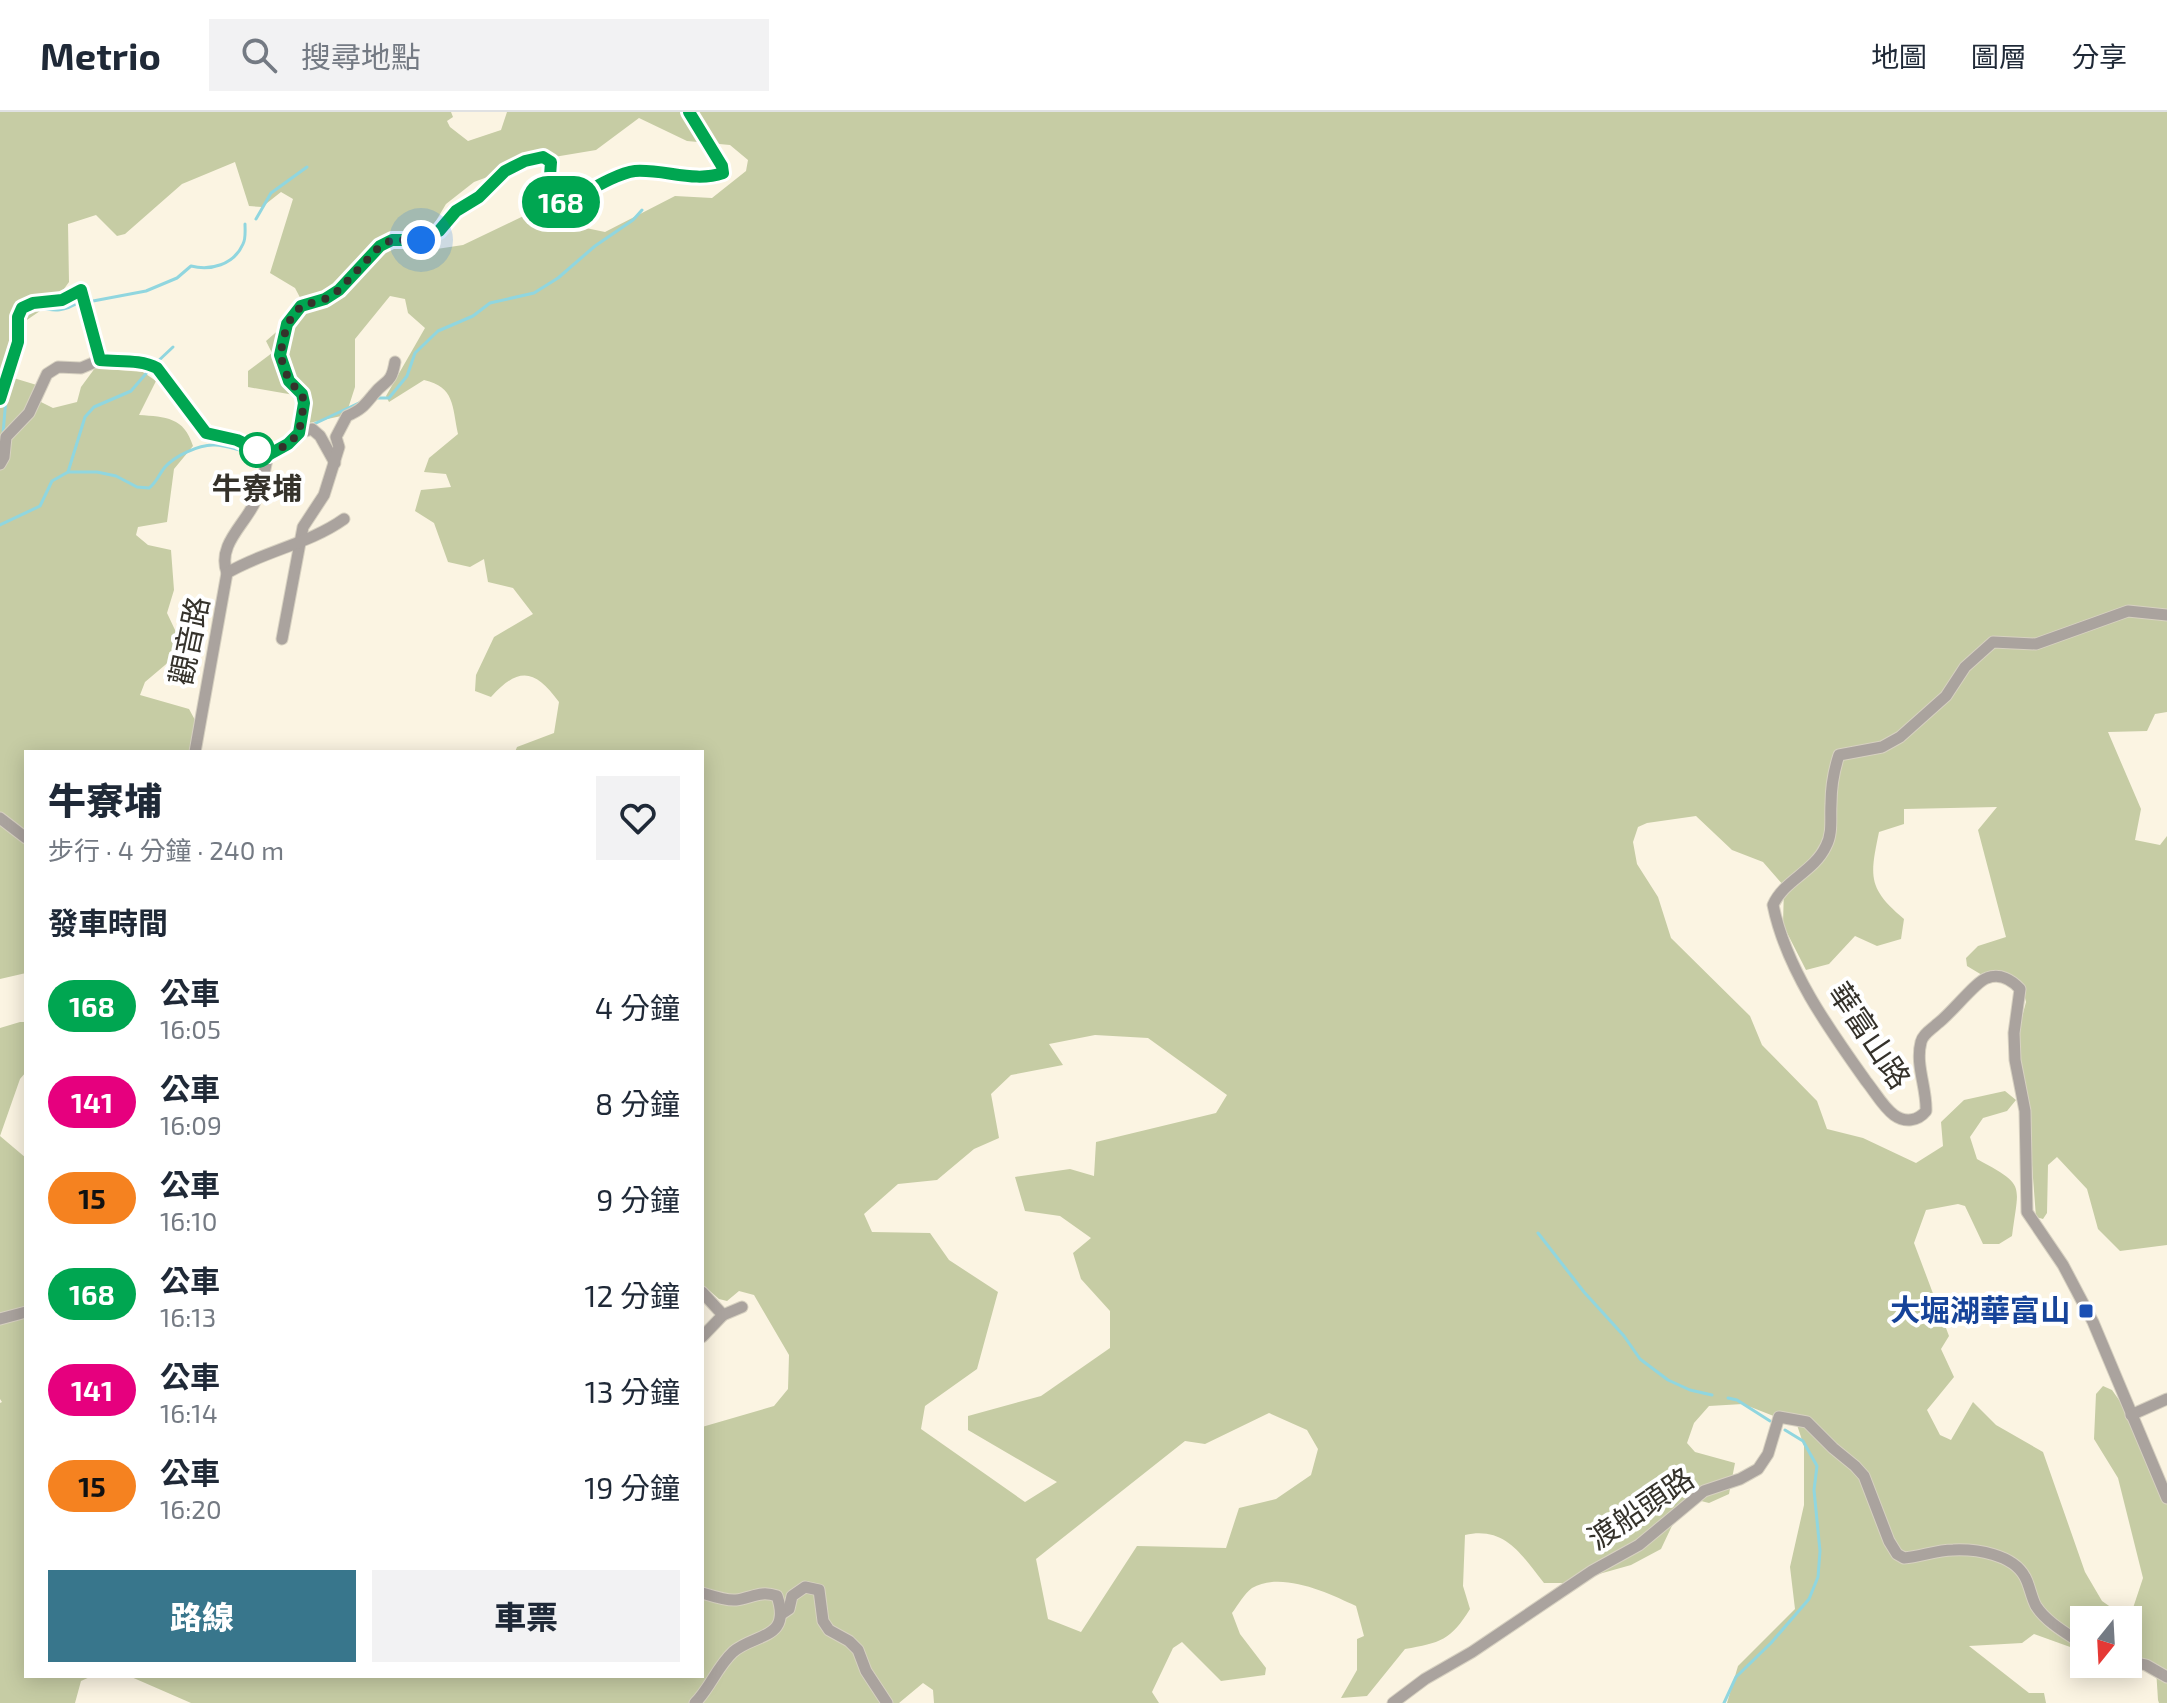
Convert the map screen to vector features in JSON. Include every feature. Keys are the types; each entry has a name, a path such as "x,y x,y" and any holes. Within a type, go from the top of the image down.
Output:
{"street":[{"path":"299,433 304,403 302,394 289,381 280,355 287,324 301,306 325,299 339,290 380,246 392,240 421,240 439,231 456,211 479,197 505,171 525,161 543,157 551,162 549,190 555,200 566,203 630,172 712,177 723,173 722,166 689,112"},
{"path":"0,399 18,342 18,317 22,308 33,303 62,300 81,290 100,360"},
{"path":"0,464 4,457 3,434 29,413 39,387 52,370 58,367 81,368 100,360 139,361 154,366 206,433 237,440 268,455"},
{"path":"282,639 303,527 324,495 339,447 336,437 347,416 363,410 374,392 389,381 395,362"},
{"path":"227,573 225,559 230,541 253,507 268,455 288,444 299,433 312,429 320,436 335,463"},
{"name":"觀音路","path":"195,750 227,573 334,527 344,519"},
{"name":"華富山路","path":"2167,615 2128,611 2036,644 1993,642 1965,667 1946,696 1900,737 1882,747 1839,755 1834,770 1831,828 1827,845 1815,863 1778,894 1773,905 1784,944 1808,990 1845,1052 1895,1116 1912,1121 1921,1118 1926,1111 1920,1064 1920,1043 1924,1035 1952,1012 1982,980 2002,977 2014,982 2020,989 2014,1033 2015,1060 2025,1111 2025,1204 2031,1221 2063,1265 2093,1322 2167,1498"},
{"path":"0,818 24,836"},
{"path":"704,1294 723,1315"},
{"path":"704,1335 723,1315 742,1307"},
{"path":"0,1319 24,1313"},
{"path":"2131,1415 2167,1399"},
{"name":"渡船頭路","path":"1393,1703 1592,1571 1639,1545 1704,1491 1740,1479 1758,1469 1768,1454 1779,1417 1807,1422 1864,1476 1884,1530 1897,1554 1904,1558 1949,1550 1971,1550 2015,1564 2025,1576 2035,1604 2045,1617 2070,1635"},
{"path":"695,1703 735,1650 765,1637 789,1609 792,1596 805,1587 819,1590 823,1621 829,1630 858,1650 866,1671 887,1703"},
{"path":"704,1593 735,1600 761,1592 769,1593 777,1596 783,1613"},
{"path":"2142,1664 2167,1677"}],"green space":[{"path":"0,112 451,112 453,117 447,121 450,127 468,141 501,130 507,112 2167,112 2167,712 2155,714 2147,731 2108,732 2141,809 2135,840 2160,845 2167,836 2167,1245 2120,1251 2098,1229 2087,1189 2057,1157 2048,1165 2047,1213 2043,1219 2036,1217 2026,1087 2013,1051 2026,1002 2022,986 1982,975 1967,966 1966,958 1978,946 2006,937 1978,830 1997,807 1904,809 1904,824 1879,832 1873,871 1883,899 1904,919 1901,939 1877,946 1855,936 1829,964 1806,970 1783,925 1784,886 1763,862 1732,850 1696,816 1647,823 1638,827 1633,842 1637,864 1658,897 1671,938 1750,1016 1762,1045 1817,1101 1827,1129 1863,1138 1916,1163 1943,1146 1941,1122 1964,1100 2005,1091 2016,1100 2007,1111 1983,1118 1970,1137 1977,1159 2004,1175 2016,1187 2012,1236 1999,1244 1983,1244 1965,1206 1958,1204 1926,1210 1914,1243 1949,1336 1941,1349 1954,1377 1927,1410 1940,1435 1951,1440 1973,1402 1996,1425 2043,1452 2085,1572 2102,1601 2109,1606 2070,1606 2070,1647 2034,1634 2022,1643 1969,1646 2029,1693 2044,1693 2046,1703 1727,1703 1738,1666 1795,1609 1790,1567 1804,1505 1804,1446 1797,1425 1743,1404 1709,1406 1694,1423 1687,1443 1695,1452 1735,1463 1729,1494 1709,1503 1697,1500 1679,1511 1661,1549 1631,1565 1567,1583 1544,1583 1520,1554 1502,1539 1479,1533 1465,1535 1463,1586 1470,1609 1444,1638 1405,1649 1367,1696 1341,1698 1357,1670 1357,1639 1364,1636 1356,1606 1305,1586 1277,1582 1252,1588 1232,1613 1240,1634 1266,1668 1265,1675 1221,1681 1182,1642 1173,1648 1152,1692 1159,1703 934,1703 933,1690 923,1683 899,1703 191,1703 134,1678 704,1678 704,1426 774,1406 788,1389 789,1355 754,1295 739,1291 727,1301 719,1299 704,1286 704,750 516,750 554,733 559,702 542,683 526,676 510,680 491,697 475,691 476,675 494,637 533,614 513,588 488,582 484,559 470,567 448,562 434,523 415,511 421,490 451,487 446,474 424,472 429,458 458,434 453,406 447,393 442,387 424,380 389,402 386,396 425,328 408,313 405,299 390,296 355,339 355,387 346,415 309,423 307,400 300,396 248,387 248,371 272,353 266,341 305,307 295,288 270,273 293,199 281,192 262,207 249,206 235,162 182,184 125,234 117,236 96,215 68,224 69,282 56,300 21,324 7,376 40,386 39,401 53,408 77,402 81,387 95,368 143,372 156,381 139,415 173,420 189,436 193,446 174,469 167,522 138,527 136,535 148,545 171,550 174,590 167,613 184,649 145,682 140,695 189,709 195,720 189,750 24,750 24,973 0,979","holes":["639,118 687,141 730,145 748,160 746,171 712,198 675,196 605,232 567,224 538,209 463,245 430,250 424,241 446,204 474,182 530,161 596,150","1095,1035 1148,1038 1227,1095 1216,1113 1096,1142 1094,1176 1070,1169 1015,1177 1025,1211 1060,1216 1091,1238 1073,1253 1081,1279 1110,1311 1110,1348 1041,1396 968,1416 968,1430 1057,1482 1025,1502 921,1429 925,1406 977,1369 998,1292 949,1260 930,1233 872,1232 864,1214 898,1184 937,1180 974,1149 999,1138 991,1094 1011,1075 1063,1065 1049,1044","1269,1413 1307,1430 1318,1449 1311,1475 1276,1499 1239,1508 1226,1548 1137,1546 1081,1632 1048,1619 1036,1559 1185,1441 1205,1444"]},
{"path":"24,1022 24,1074 0,1136 0,1028"},
{"path":"0,1136 24,1156 24,1678 88,1678 81,1681 75,1703 0,1703"},
{"path":"2103,1386 2112,1390 2131,1417 2144,1458 2167,1500 2167,1703 2159,1703 2158,1700 2156,1669 2142,1667 2142,1606 2134,1606 2143,1578 2118,1478 2094,1439 2096,1394"}],"waterway":[{"path":"256,219 271,193 307,167"},
{"path":"376,398 389,398 407,376 415,353 438,331 473,316 490,303 534,293 558,278 642,210"},
{"path":"93,301 146,291 177,278 191,266 206,268 228,262 243,244 245,224"},
{"path":"22,324 26,315 39,307 60,310 79,302"},
{"path":"155,364 173,347"},
{"path":"68,472 85,417 94,407 131,391 150,369"},
{"path":"3,434 6,398"},
{"path":"314,424 361,402"},
{"path":"0,525 40,506 52,481 68,472 97,472 116,476 137,487 149,488 169,463 194,449 216,445 240,450"},
{"path":"1538,1233 1640,1359 1668,1380 1712,1395"},
{"path":"1728,1398 1737,1400 1770,1421"},
{"path":"1724,1703 1736,1677 1809,1599 1818,1577 1820,1551 1814,1490 1817,1466 1803,1441 1785,1430"}],"bus line":[{"name":"168","path":"0,399 18,342 17,325 22,308 33,303 62,300 81,290 100,360 150,364 157,368 206,433 237,440 268,455 288,444 299,433 304,403 302,394 289,381 280,355 287,324 301,306 325,299 339,290 380,246 392,240 421,240 439,231 456,211 479,197 505,171 525,161 543,157 551,162 549,190 555,200 566,203 630,172 712,177 723,173 722,166 689,112"}],"place":[{"name":"牛寮埔","path":"257,450"},
{"name":"大堀湖華富山","path":"2086,1311"}],"route":[{"path":"257,450 268,455 288,444 299,433 304,403 302,394 289,381 280,355 287,324 301,306 325,299 339,290 380,246 392,240 421,240"}]}
